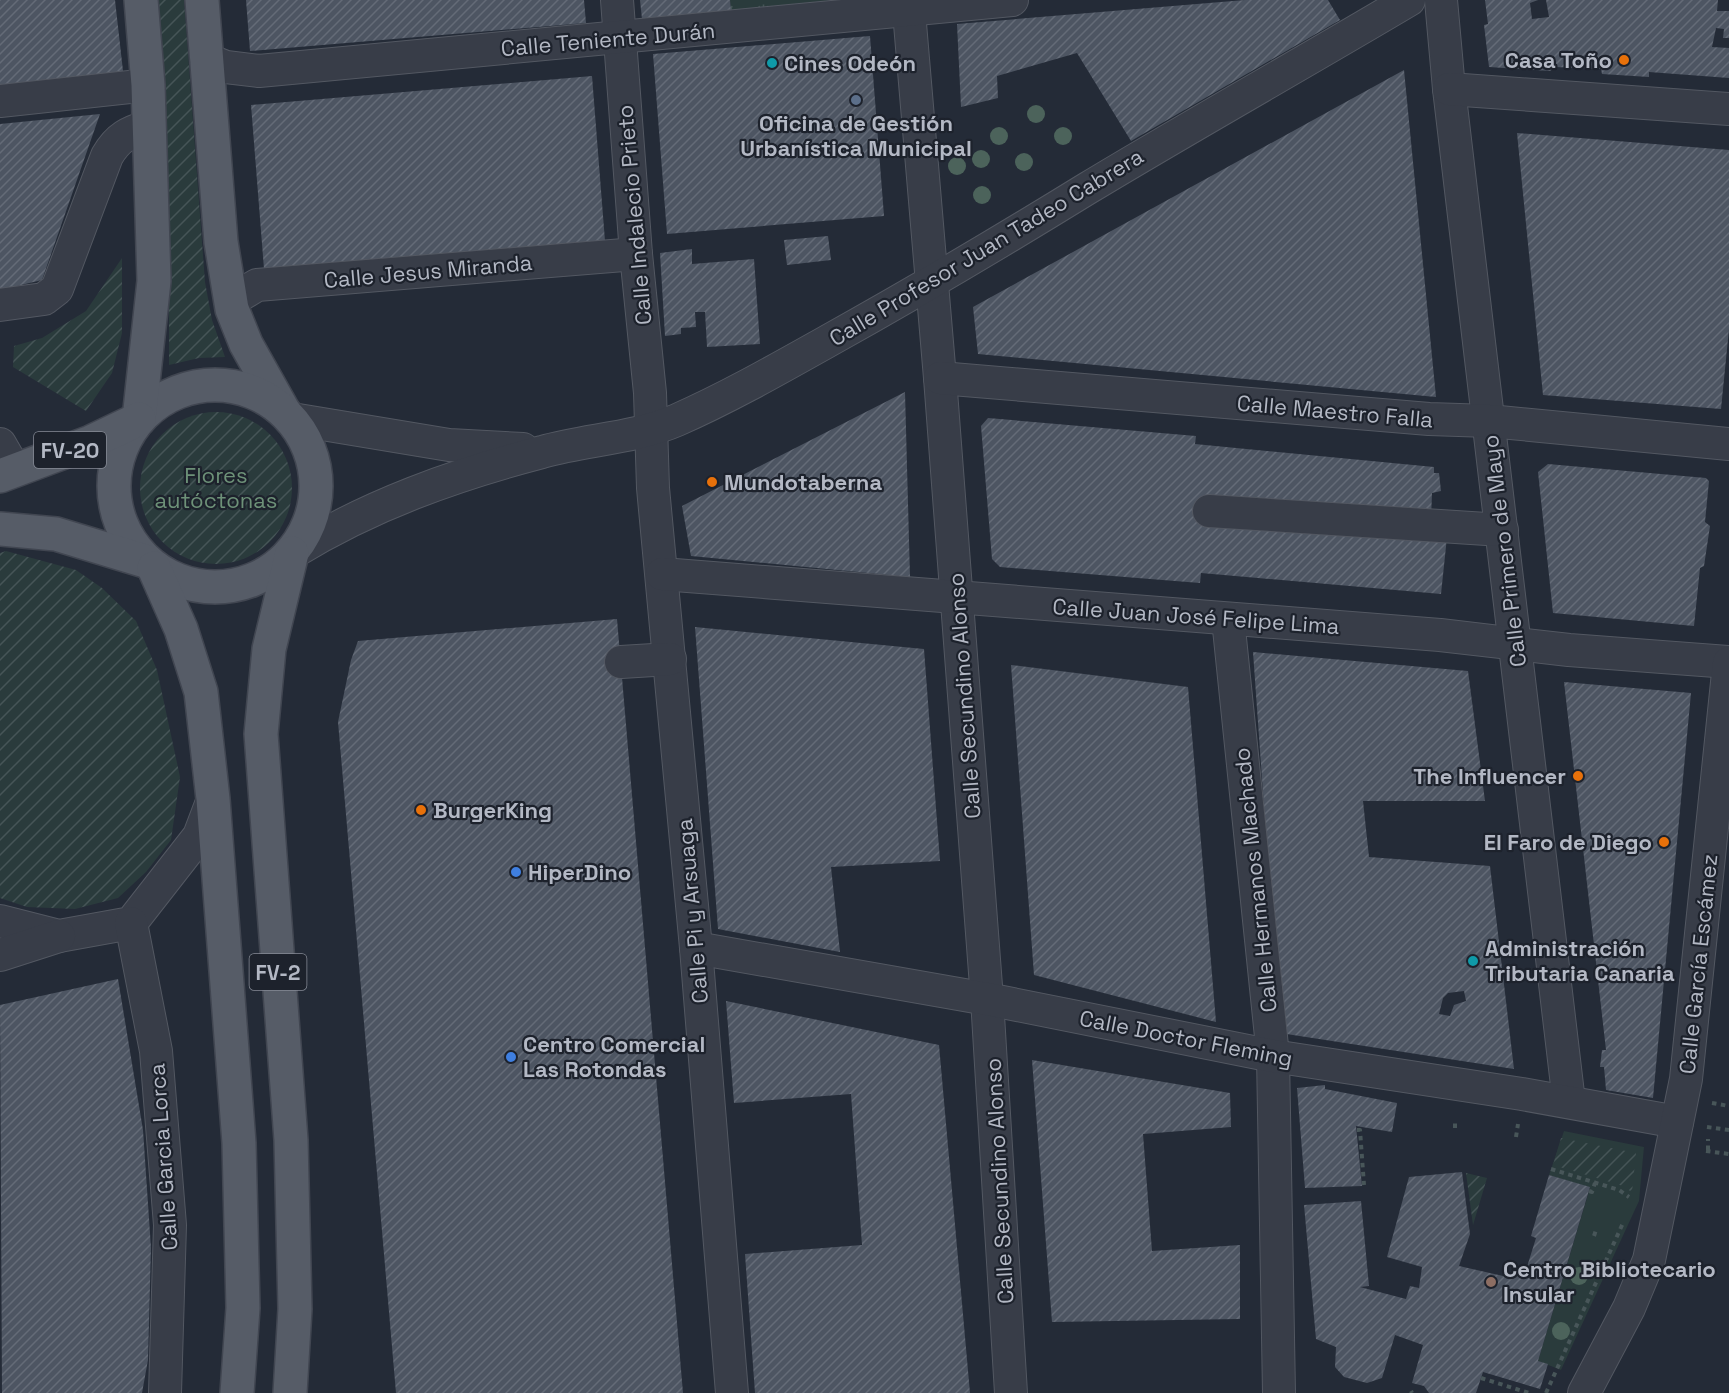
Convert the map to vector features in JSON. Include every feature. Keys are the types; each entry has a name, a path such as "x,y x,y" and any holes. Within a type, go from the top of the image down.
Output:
{"main road":[{"path":"139,419 154,281 148,85 141,0"},
{"path":"0,529 56,534 150,564 176,580 202,587 234,586 263,576 292,553 308,529 317,500 317,472 309,445 287,414 246,344 232,309 221,242 202,0"},
{"path":"150,564 131,543 120,524 113,493 116,461 125,438 139,419 169,395 202,385 236,386 264,397 287,414"},
{"name":"FV-20","path":"5,463 92,442 139,419"},
{"name":"FV-2","path":"290,1393 296,1309 291,1140 261,734 269,649 292,553"},
{"name":"FV-2","path":"150,564 181,629 201,692 213,799 239,1143 243,1308 237,1393"}],"street":[{"name":"Calle Indalecio Prieto","path":"617,0 636,254 649,381 650,429"},
{"name":"Calle Teniente Durán","path":"206,59 226,66 259,71 620,39 908,5 1012,0"},
{"name":"Calle Profesor Juan Tadeo Cabrera","path":"292,553 338,525 397,498 545,451 614,439 650,429 674,421 753,383 933,283 1148,152 1409,0"},
{"name":"Calle Primero de Mayo","path":"1441,0 1449,89 1569,1102"},
{"name":"Calle Secundino Alonso","path":"908,5 925,217 933,283 932,300 940,378 987,999 1011,1393"},
{"path":"0,101 148,85"},
{"path":"1449,89 1729,109"},
{"path":"0,305 44,299 57,289 107,156 116,141 130,131 149,126"},
{"name":"Calle Jesus Miranda","path":"232,309 237,297 257,285 636,254"},
{"name":"Calle Maestro Falla","path":"940,378 1429,419 1489,421 1729,444"},
{"name":"Calle Profesor Juan Tadeo Cabrera","path":"287,414 448,445 545,451"},
{"name":"Calle Pi y Arsuaga","path":"650,429 696,948 732,1393"},
{"path":"1209,511 1502,530"},
{"name":"Calle Juan José Felipe Lima","path":"662,574 1465,638 1569,650 1729,662"},
{"name":"Calle Hermanos Machado","path":"1228,619 1273,1056 1279,1393"},
{"path":"621,662 670,659"},
{"name":"Calle García Escámez","path":"1603,1360 1648,1260 1686,1079 1729,662"},
{"path":"0,955 59,936 131,922 199,836 213,799"},
{"path":"0,921 59,936"},
{"name":"Calle Garcia Lorca","path":"131,922 156,1051 170,1225 165,1393"},
{"name":"Calle Doctor Fleming","path":"696,948 987,999 1273,1056 1569,1102 1677,1122"},
{"path":"1584,1393 1603,1360"},
{"path":"1593,1393 1603,1360"}],"path":[{"path":"1364,1185 1359,1130 1367,1132"},
{"path":"1551,1169 1619,1190 1633,1200 1634,1190"},
{"path":"1589,1191 1592,1192 1595,1183"},
{"path":"1546,1393 1623,1221"},
{"path":"1594,1236 1596,1230"},
{"path":"1481,1378 1528,1393"}],"green space":[{"path":"152,0 184,0 205,282 212,320 225,357 199,358 169,365 169,286"},
{"path":"730,0 834,0 731,10"},
{"path":"122,258 122,333 112,373 86,411 13,367 14,346 42,338 86,311"},
{"name":"Flores autóctonas","path":"216,412 231,413 245,418 270,434 286,459 291,473 291,503 286,517 270,542 245,558 231,563 216,564 201,563 187,558 162,542 146,517 141,503 140,488 141,473 146,459 162,434 187,418 201,413"},
{"path":"6,551 76,570 102,588 136,621 157,670 180,777 171,840 146,872 118,898 75,909 27,907 0,898 0,553"},
{"path":"1564,1131 1644,1147 1639,1201 1561,1370 1538,1361 1590,1188 1549,1175"},
{"path":"1561,1138 1636,1153 1632,1192 1620,1185 1553,1165"},
{"path":"1466,1173 1487,1178 1473,1225"}],"building":[{"path":"0,0 115,0 123,71 0,87"},
{"path":"246,0 584,0 586,23 250,51"},
{"path":"640,0 730,0 731,10 642,19"},
{"path":"1245,0 1328,0 1340,20 1131,141 1077,53 997,76 998,98 961,107 957,24"},
{"path":"1485,0 1538,0 1530,3 1532,19 1549,17 1546,0 1718,0 1717,11 1729,11 1729,38 1723,38 1724,29 1716,28 1712,47 1729,48 1729,78 1649,72 1649,77 1602,74 1601,69 1555,67 1550,71 1489,67 1484,25 1488,24"},
{"path":"870,36 884,216 667,234 653,54"},
{"path":"1404,70 1436,397 978,354 973,307"},
{"path":"592,76 605,241 264,269 251,105"},
{"path":"100,114 42,280 0,290 0,124"},
{"path":"1517,133 1729,150 1729,329 1721,409 1543,395"},
{"path":"828,236 831,260 787,265 784,240"},
{"path":"692,249 692,264 754,259 760,344 707,347 705,312 695,312 696,327 681,328 681,334 665,336 660,253"},
{"path":"905,392 910,577 691,556 682,506"},
{"path":"988,418 1196,436 1195,444 1434,467 1434,473 1439,473 1441,491 1432,493 1431,520 1447,537 1441,594 1201,573 1200,583 1000,567 992,559 981,426"},
{"path":"1548,464 1706,478 1709,481 1705,522 1710,526 1704,566 1700,568 1694,626 1553,613 1538,472"},
{"name":"Centro Comercial Las Rotondas","path":"617,619 683,1393 396,1393 338,722 351,660 358,641"},
{"path":"695,627 924,649 940,861 831,867 840,952 718,929"},
{"path":"1253,652 1468,671 1485,801 1363,801 1369,857 1490,866 1514,1069 1280,1033","holes":["1464,991 1466,1001 1454,1005 1450,1016 1439,1014 1443,998 1448,993"]},
{"path":"1011,665 1188,687 1216,1022 1034,975"},
{"path":"1564,682 1691,693 1653,1098 1606,1090 1604,1067 1600,1067 1602,1050 1606,1050"},
{"path":"118,979 143,1130 151,1248 148,1360 142,1393 2,1393 0,1005"},
{"path":"726,1001 939,1045 970,1393 755,1393 745,1254 862,1245 851,1094 734,1103"},
{"path":"1032,1060 1230,1093 1231,1127 1143,1134 1152,1251 1240,1245 1240,1319 1052,1322"},
{"path":"1325,1085 1325,1089 1397,1103 1392,1132 1356,1126 1362,1186 1305,1188 1297,1088"},
{"name":"Centro Bibliotecario Insular","path":"1462,1172 1470,1234 1459,1266 1512,1278 1526,1270 1536,1238 1531,1236 1549,1175 1590,1187 1538,1361 1548,1364 1540,1389 1483,1372 1476,1393 1429,1393 1424,1386 1412,1383 1423,1345 1395,1335 1382,1378 1367,1383 1344,1377 1335,1367 1336,1347 1316,1339 1304,1205 1361,1201 1369,1286 1360,1287 1406,1299 1410,1286 1419,1288 1422,1267 1387,1257 1409,1177"}],"place":[{"name":"Casa Toño","path":"1624,60"},
{"name":"Cines Odeón","path":"772,63"},
{"name":"Oficina de Gestión Urbanística Municipal","path":"856,100"},
{"name":"Mundotaberna","path":"712,482"},
{"name":"The Influencer","path":"1578,776"},
{"name":"BurgerKing","path":"421,810"},
{"name":"El Faro de Diego","path":"1664,842"},
{"name":"HiperDino","path":"516,872"},
{"name":"Administración Tributaria Canaria","path":"1473,961"},
{"name":"Centro Comercial Las Rotondas","path":"511,1057"},
{"name":"Centro Bibliotecario Insular","path":"1491,1282"}]}
